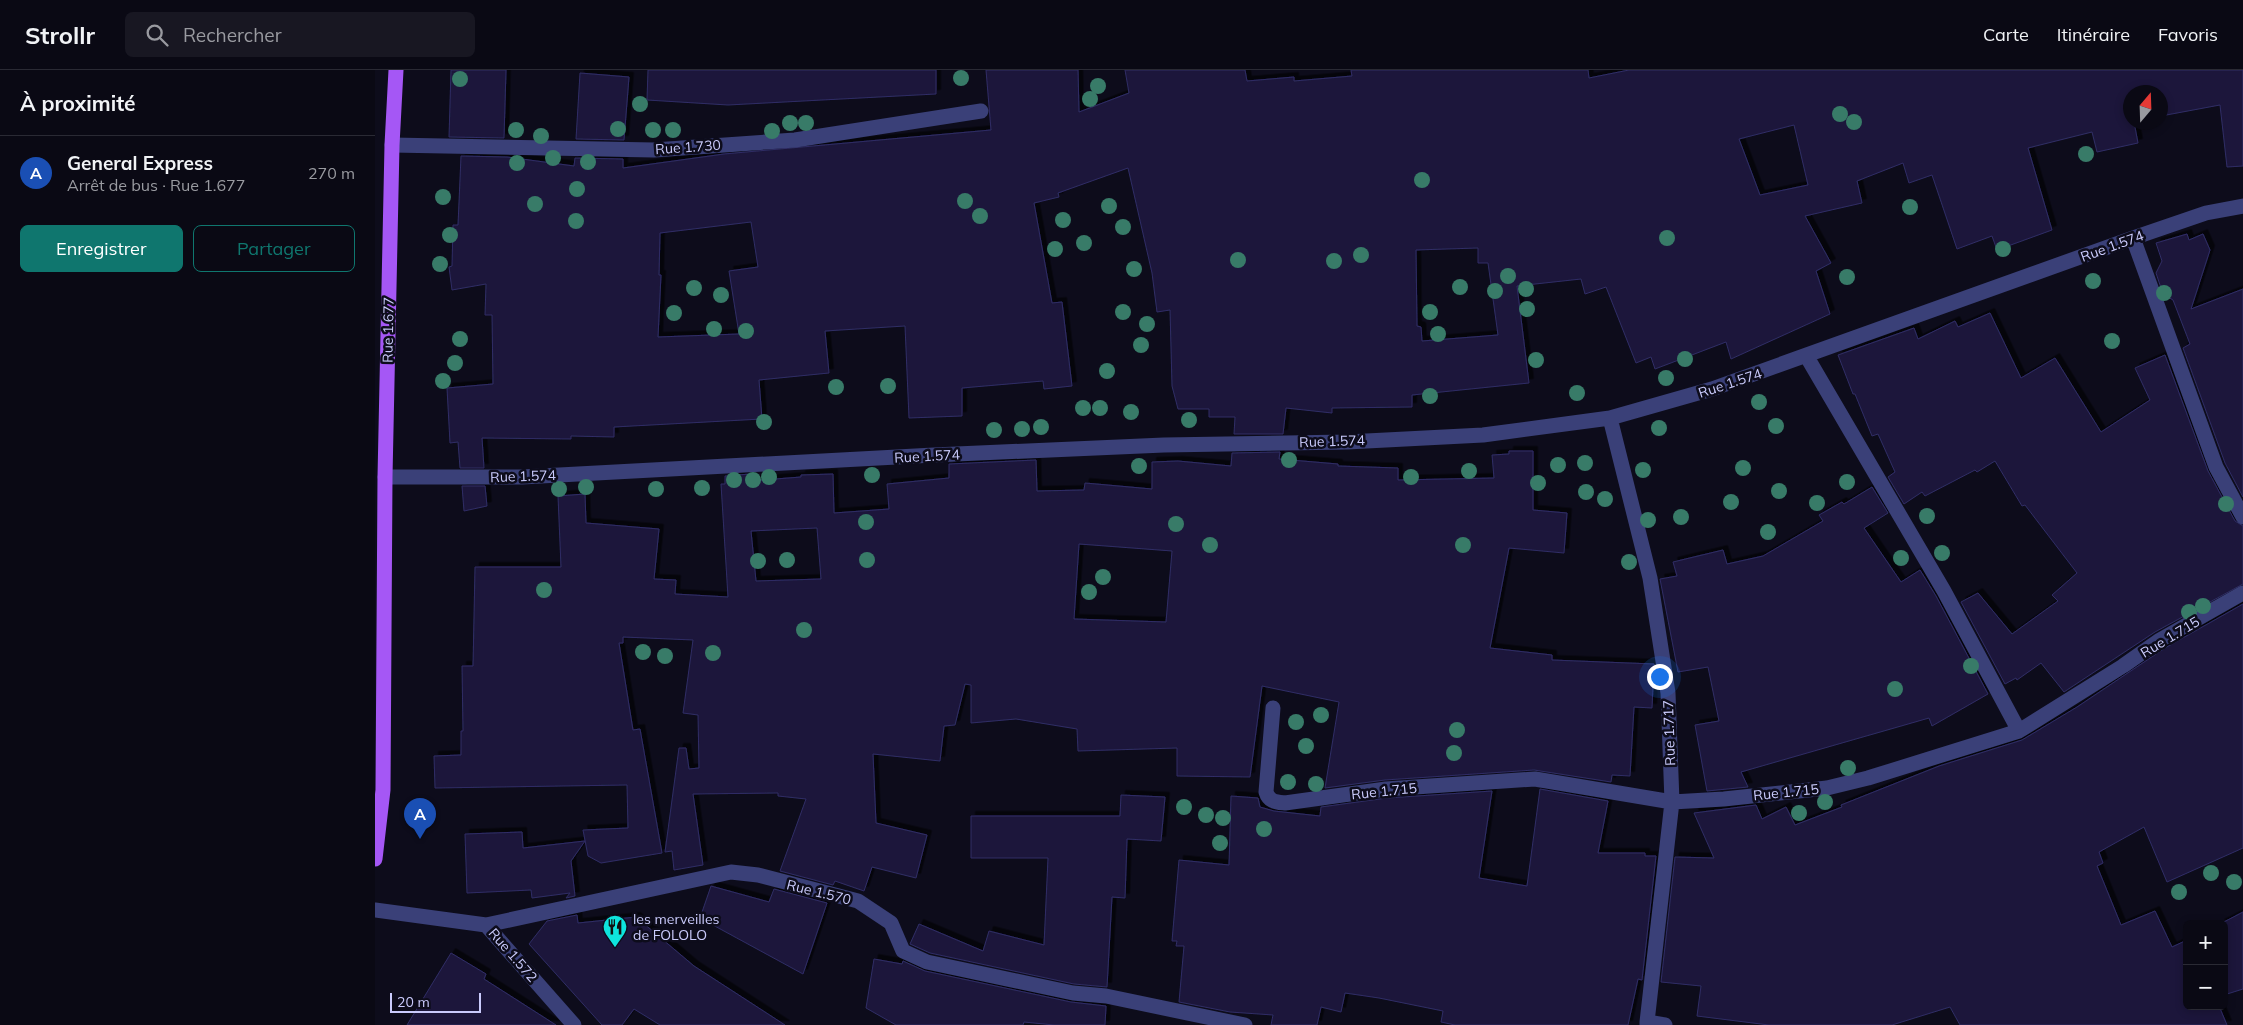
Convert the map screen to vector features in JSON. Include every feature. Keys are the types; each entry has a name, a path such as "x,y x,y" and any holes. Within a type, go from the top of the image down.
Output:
{"main road":[{"name":"Rue 1.677","path":"375,859 379,792 392,146 396,70"}],"street":[{"name":"Rue 1.730","path":"392,146 654,150 795,140 981,111"},
{"name":"Rue 1.574","path":"385,477 522,477 1164,445 1347,442 1483,435 1610,418 1712,389 1807,357 2206,213 2243,206"},
{"path":"2133,238 2216,467 2243,518"},
{"path":"1807,357 1943,591 2019,731"},
{"name":"Rue 1.717","path":"1610,418 1650,578 1668,693 1672,802 1647,1023"},
{"name":"Rue 1.715","path":"1273,708 1266,792 1268,798 1274,802 1285,804 1386,789 1535,779 1672,802 1724,799 1827,788 1868,778 2019,731 2123,666 2160,640 2243,593"},
{"name":"Rue 1.570","path":"486,925 731,872 749,874 858,901 891,922 903,951 927,962 1073,993 1106,996 1245,1025"},
{"name":"Rue 1.572","path":"375,910 486,925 574,1025"},
{"path":"1647,1023 1665,1025"}],"building":[{"path":"451,70 506,70 504,138 449,137"},
{"path":"648,70 936,70 936,94 728,105 647,100"},
{"path":"986,70 1078,70 1079,112 1129,93 1125,70 1245,70 1247,81 1294,77 1294,81 1352,76 1351,70 1588,70 1589,78 1629,70 2243,70 2243,166 2227,167 2220,105 2168,115 2168,85 2123,85 2123,130 2136,130 2138,143 2097,152 2092,132 2028,148 2052,230 1997,250 1992,236 1957,249 1932,175 1909,183 1903,163 1857,181 1862,203 1805,216 1831,263 1816,271 1830,314 1731,359 1726,342 1655,369 1651,357 1636,363 1606,287 1585,294 1581,279 1517,286 1529,383 1412,395 1412,407 1332,408 1332,413 1286,408 1283,434 1234,434 1235,417 1209,417 1209,409 1178,409 1172,386 1170,310 1157,312 1152,273 1128,168 1058,193 1059,197 1034,203 1052,303 1062,302 1072,386 1044,389 1043,381 962,388 962,416 909,418 905,326 825,331 829,373 759,380 762,419 614,427 614,437 571,436 571,439 482,438 484,468 460,468 458,442 450,443 447,388 493,384 492,315 485,315 486,284 452,290 449,267 452,266 453,225 458,225 461,156 507,157 574,166 575,158 623,159 623,168 724,154 991,130","holes":["1794,125 1808,185 1760,195 1739,139","751,222 758,267 729,271 739,334 658,337 661,275 659,275 660,233","1478,248 1478,263 1488,263 1498,335 1422,341 1421,327 1417,326 1416,250"]},
{"path":"580,73 629,77 624,140 576,139"},
{"path":"2187,234 2189,240 2203,234 2210,250 2191,309 2243,289 2243,497 2225,463 2183,348 2190,344 2173,300 2163,294 2156,273 2162,261 2156,243"},
{"path":"1990,313 2021,378 2055,358 2101,432 2150,400 2135,368 2165,355 2208,471 2235,521 2243,526 2243,584 2155,632 2064,692 2041,663 2017,680 2016,678 2005,684 1961,602 1978,593 2012,634 2058,601 2052,595 2077,573 2025,505 2022,506 1995,461 1977,472 1975,470 1925,496 1922,492 1904,504 1888,477 1895,472 1878,434 1872,436 1838,355 1914,328 1918,339 1955,321 1958,327"},
{"path":"1509,451 1533,451 1533,510 1567,513 1564,553 1509,548 1490,648 1552,655 1552,660 1654,664 1652,708 1634,707 1630,776 1612,775 1611,782 1534,770 1385,780 1325,788 1339,702 1262,686 1250,777 1177,776 1177,748 1078,751 1077,729 1016,719 971,723 971,685 965,684 955,725 944,726 940,761 873,754 876,823 927,835 916,878 872,867 864,891 835,881 833,885 780,871 806,799 778,796 778,793 693,794 703,865 674,870 672,851 665,852 679,748 686,748 689,769 699,768 698,715 683,713 693,640 623,637 623,643 619,643 633,730 640,729 662,853 601,863 588,856 583,830 628,828 627,785 435,788 434,756 461,755 461,731 463,731 462,666 473,666 475,567 561,567 558,496 585,494 586,523 659,529 654,579 676,580 675,594 728,597 721,484 725,484 725,476 750,474 750,481 801,477 801,475 833,474 834,513 889,509 887,484 949,478 949,464 1036,460 1037,491 1084,490 1085,483 1152,489 1152,462 1178,461 1231,466 1232,453 1280,452 1279,459 1338,464 1338,466 1398,468 1398,480 1494,478 1492,455 1509,454","holes":["817,528 821,579 756,581 751,531","1079,544 1172,551 1166,622 1074,619"]},
{"path":"462,486 485,486 487,506 464,511"},
{"path":"1872,487 1888,513 1864,528 1901,582 1920,570 1936,596 1988,694 1932,726 1929,718 1741,772 1748,787 1707,791 1695,725 1719,721 1708,667 1678,672 1660,579 1677,576 1673,562 1723,550 1727,564 1763,556 1823,521 1819,515 1842,502 1844,504"},
{"path":"2243,604 2243,848 2167,882 2144,827 2099,852 2103,863 2097,866 2121,925 2155,911 2172,947 2183,942 2183,1010 2221,1010 2227,1025 1960,1025 1950,1007 1892,1025 1769,1025 1697,1016 1701,986 1661,982 1675,857 1714,858 1694,813 1756,805 1762,819 1786,807 1795,825 1939,766 2022,740 2077,707 2165,648"},
{"path":"1540,789 1608,801 1598,853 1645,853 1645,856 1656,856 1642,980 1638,979 1628,1025 1455,1025 1441,1022 1443,1011 1345,993 1341,1012 1321,1007 1317,1025 1271,1025 1273,1015 1230,1012 1179,1002 1184,946 1176,946 1177,941 1172,941 1179,860 1229,865 1231,796 1258,798 1260,807 1274,811 1320,816 1321,807 1387,798 1492,791 1479,878 1527,886"},
{"path":"1121,795 1165,797 1161,841 1127,839 1125,898 1112,897 1107,987 1074,984 930,953 910,944 919,924 983,951 989,931 1044,945 1048,858 971,858 971,816 1120,816"},
{"path":"522,832 523,848 585,841 571,861 575,896 566,898 570,893 532,898 531,890 467,893 465,834"},
{"path":"711,886 769,902 774,889 827,903 803,974 700,918"},
{"path":"2243,912 2243,989 2228,994 2228,920"},
{"path":"577,915 578,923 636,917 694,966 785,1025 660,1025 634,1009 622,1025 602,1025 529,944 547,921"},
{"path":"451,953 486,974 484,979 556,1025 407,1025"},
{"path":"874,959 902,964 903,961 925,971 1071,1002 1106,1006 1105,1025 1054,1025 1024,1022 1023,1025 896,1025 866,1008"}],"place":[{"name":"General Express","path":"420,839"},
{"name":"les merveilles de FOLOLO","path":"615,948"}]}
